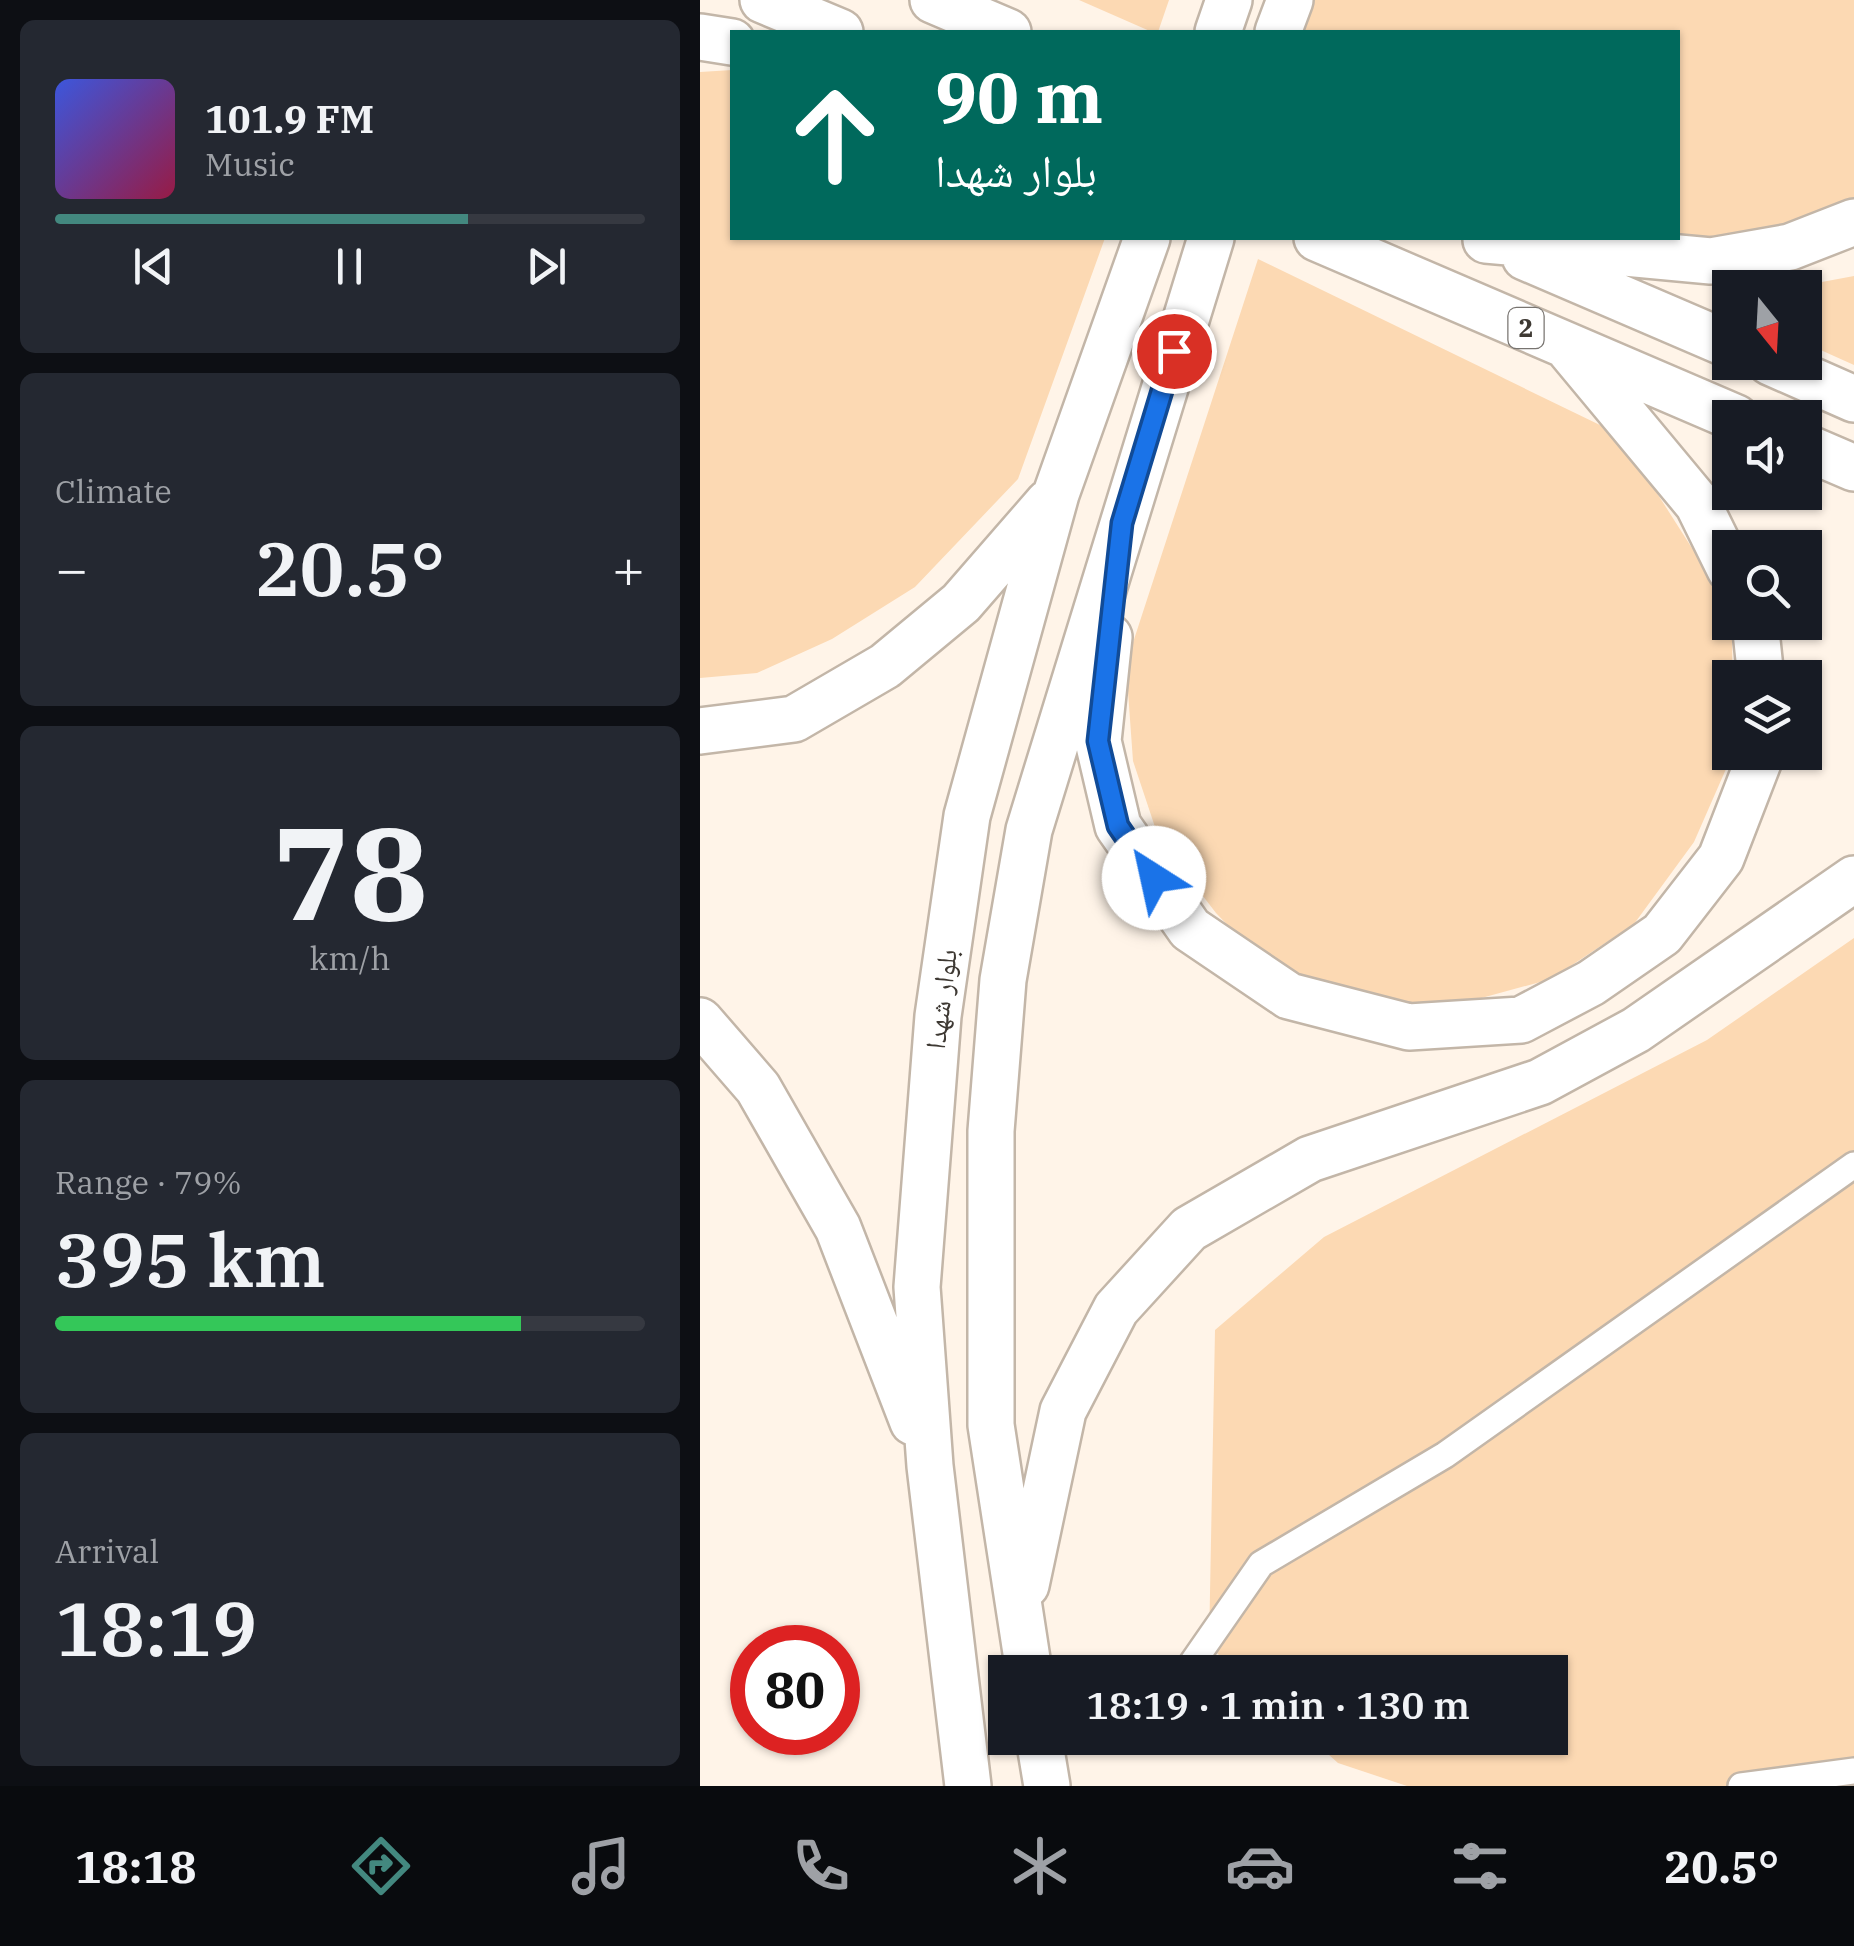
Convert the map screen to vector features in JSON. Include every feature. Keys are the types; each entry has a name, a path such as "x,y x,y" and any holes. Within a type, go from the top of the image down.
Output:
{"highway":[{"path":"763,0 835,30"},
{"path":"933,0 1003,30"},
{"path":"1219,30 1229,0"},
{"path":"700,37 730,42"},
{"path":"1494,240 1710,261 1790,246 1854,222"},
{"name":"بلوار شهدا","path":"968,1786 930,1466 916,1287 938,1016 967,816 1056,494 1146,240"},
{"path":"1026,1655 991,1425 991,1131 1003,980 1029,830 1150,427 1211,240"},
{"name":"2","path":"1322,240 1712,408"},
{"name":"2","path":"1486,240 1712,337"},
{"path":"1566,344 1698,504 1712,532"},
{"path":"1811,380 1854,399"},
{"path":"1822,454 1854,468"},
{"path":"700,731 794,719 885,666 961,602 1056,494"},
{"path":"1122,523 1098,741 1118,826 1190,928 1289,996 1409,1027 1521,1020 1590,983 1662,934 1721,858 1755,770"},
{"path":"1020,1616 1063,1411 1116,1309 1189,1229 1310,1159 1540,1082 1636,1030 1854,879"},
{"path":"700,1020 758,1088 838,1228 930,1466"},
{"path":"940,1786 954,1664"},
{"path":"1042,1755 1047,1786"}],"street":[{"path":"1198,1655 1261,1564 1445,1455 1854,1164"},
{"path":"1741,1786 1854,1772"}],"shaded area":[{"path":"1079,0 1169,0 1159,30 1147,30"},
{"path":"1306,0 1854,0 1854,201 1760,242 1680,238 1680,30 1295,30"},
{"path":"730,70 730,240 1104,240 1018,479 915,587 832,639 757,673 700,678 700,72"},
{"path":"1258,259 1602,426 1648,479 1712,585 1712,640 1732,640 1732,660 1712,660 1712,770 1726,770 1694,842 1634,924 1551,979 1456,1005 1380,1006 1276,976 1216,913 1159,839 1133,761 1126,664"},
{"path":"1854,276 1854,365 1822,351 1822,282"},
{"path":"1854,938 1854,1786 1407,1786 1338,1763 1329,1755 1568,1755 1568,1655 1219,1655 1209,1646 1215,1330 1324,1237 1707,1040"}],"route":[{"path":"1154,878 1118,826 1098,741 1122,523 1174,351"}]}
